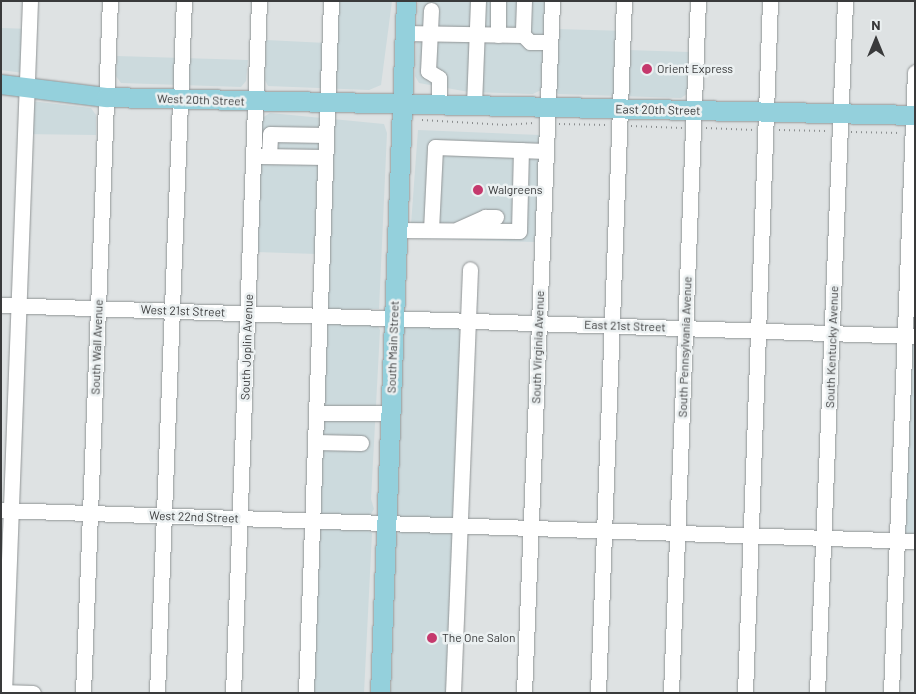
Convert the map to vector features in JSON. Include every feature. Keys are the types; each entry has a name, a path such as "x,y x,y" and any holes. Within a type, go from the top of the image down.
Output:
{"main road":[{"name":"South Main Street","path":"380,693 406,1"},
{"name":"West 20th Street","path":"1,84 106,97 402,104"},
{"name":"East 20th Street","path":"402,104 474,105 543,115 620,109 914,115"}],"street":[{"path":"30,1 20,305 6,511 3,692 33,693"},
{"name":"South Wall Avenue","path":"83,693 110,1"},
{"path":"157,693 184,1"},
{"name":"South Joplin Avenue","path":"233,693 248,313 262,156 256,102 259,1"},
{"path":"306,693 331,1"},
{"path":"474,105 478,1"},
{"path":"498,1 498,35"},
{"path":"523,35 524,1"},
{"name":"South Virginia Avenue","path":"524,693 546,151 543,115 552,1"},
{"path":"598,693 624,1"},
{"name":"South Pennsylvania Avenue","path":"671,693 698,1"},
{"path":"745,693 770,1"},
{"name":"South Kentucky Avenue","path":"817,693 845,1"},
{"path":"431,10 428,71 439,78 439,104"},
{"path":"404,33 523,35 530,42 550,42"},
{"path":"404,56 429,57"},
{"path":"891,693 897,540 910,336 912,134 915,72"},
{"path":"325,158 262,156 270,134 326,135"},
{"path":"431,230 435,147 546,151"},
{"path":"398,230 519,231 508,217 521,150"},
{"path":"454,230 484,217 543,218"},
{"path":"453,693 470,269"},
{"name":"West 21st Street","path":"1,305 394,318"},
{"name":"East 21st Street","path":"394,318 910,336"},
{"path":"316,413 391,413"},
{"path":"315,442 361,443"},
{"name":"West 22nd Street","path":"6,511 915,541"}],"path":[{"path":"422,120 506,126 543,115"},
{"path":"847,132 912,134"}],"shaded area":[{"path":"328,1 392,1 381,85 369,90 268,86 265,80 266,40 326,43"},
{"path":"418,1 545,1 541,90 533,94 469,92 419,83 415,76"},
{"path":"1,28 32,29 31,74 1,70"},
{"path":"556,29 627,31 627,50 689,52 687,94 681,98 558,94 555,90"},
{"path":"117,56 248,60 246,81 241,87 121,83 116,76"},
{"path":"22,100 91,108 96,115 96,135 21,134"},
{"path":"270,113 384,124 387,133 379,309 315,309 317,254 256,252 262,118"},
{"path":"418,130 540,135 535,242 410,238"},
{"path":"317,320 377,324 380,330 371,499 374,509 369,517 310,515"},
{"path":"407,325 470,326 462,521 401,518 397,513 403,332"},
{"path":"908,341 915,341 915,536 901,536"},
{"path":"309,526 366,529 372,533 364,693 302,693"},
{"path":"400,530 461,531 455,693 391,693 396,536"}],"place":[{"name":"Orient Express","path":"647,69"},
{"name":"Walgreens","path":"478,190"},
{"name":"The One Salon","path":"432,638"}]}
